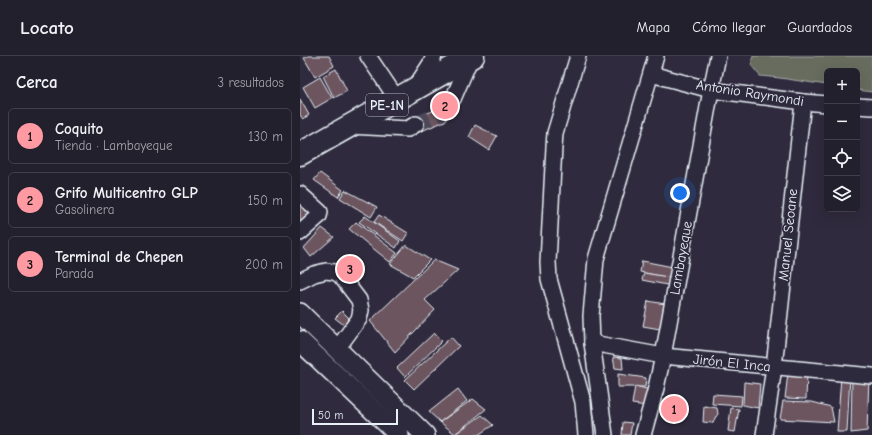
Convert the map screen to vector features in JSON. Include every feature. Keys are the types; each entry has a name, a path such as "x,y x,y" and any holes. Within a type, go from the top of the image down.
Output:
{"highway":[{"name":"PE-1N","path":"300,154 472,56"}],"main road":[{"path":"300,313 425,435"},
{"path":"306,347 331,343"},
{"path":"306,347 399,435"}],"street":[{"path":"368,56 405,95 431,63 434,56"},
{"path":"453,99 472,56"},
{"path":"578,56 555,133 548,262 549,279 583,402 586,435"},
{"path":"605,435 592,343 591,316 596,259 656,56"},
{"name":"Lambayeque","path":"643,435 663,356 718,56"},
{"name":"Antonio Raymondi","path":"651,74 711,90 824,104"},
{"name":"Manuel Seoane","path":"764,435 774,367 802,102"},
{"path":"860,106 872,107"},
{"path":"349,126 408,129 416,124"},
{"path":"300,194 320,212 319,216 300,233"},
{"path":"300,280 326,271 334,272 340,275 359,300 359,319 331,343"},
{"name":"Jirón El Inca","path":"592,343 663,356 872,376"}],"shaded area":[{"path":"753,56 872,56 872,92 860,90 860,68 824,68 824,85 760,76 751,65"}],"building":[{"path":"308,56 329,56 334,66 315,77 304,58"},
{"path":"336,69 347,91 334,98 323,76"},
{"path":"320,77 332,98 315,108 303,87"},
{"path":"446,95 458,103 445,121 419,132 414,119 437,109"},
{"path":"300,99 309,115 303,119 300,115"},
{"path":"475,125 497,136 489,150 469,137"},
{"path":"320,173 343,190 338,197 314,180"},
{"path":"345,190 377,207 371,217 340,198"},
{"path":"300,203 312,214 300,224"},
{"path":"379,215 408,233 403,241 374,222"},
{"path":"365,216 400,241 396,248 359,222"},
{"path":"356,222 397,253 390,262 349,229"},
{"path":"322,228 334,237 311,257 304,248"},
{"path":"406,245 430,260 413,277 390,264"},
{"path":"434,260 458,270 425,300 435,310 395,352 370,321"},
{"path":"642,261 678,268 676,279 640,272"},
{"path":"644,273 674,278 672,286 642,280"},
{"path":"648,301 665,304 660,329 643,326"},
{"path":"342,311 349,318 344,325 335,318"},
{"path":"434,333 442,341 405,377 397,368"},
{"path":"451,337 459,346 414,389 405,380"},
{"path":"613,357 622,358 623,369 615,368"},
{"path":"788,373 807,375 806,399 785,398"},
{"path":"618,374 646,378 645,387 618,387"},
{"path":"841,376 850,376 847,432 837,432"},
{"path":"852,377 869,378 867,431 851,433"},
{"path":"744,382 760,384 758,408 743,405"},
{"path":"635,386 650,390 647,406 632,404"},
{"path":"458,389 467,401 440,422 429,412"},
{"path":"713,394 742,396 741,406 712,404"},
{"path":"473,399 486,409 455,434 440,422"},
{"path":"783,401 812,402 831,407 834,422 780,419"},
{"path":"704,406 717,408 718,414 713,423 703,422"},
{"path":"731,408 739,409 735,432 728,431"},
{"path":"482,415 493,425 478,435 455,434"},
{"path":"623,422 632,423 630,435 622,435"}],"tunnel":[{"path":"416,124 439,114 453,99"}],"place":[{"name":"Grifo Multicentro GLP","path":"445,106"},
{"name":"Terminal de Chepen","path":"350,269"},
{"name":"Coquito","path":"674,409"}]}
